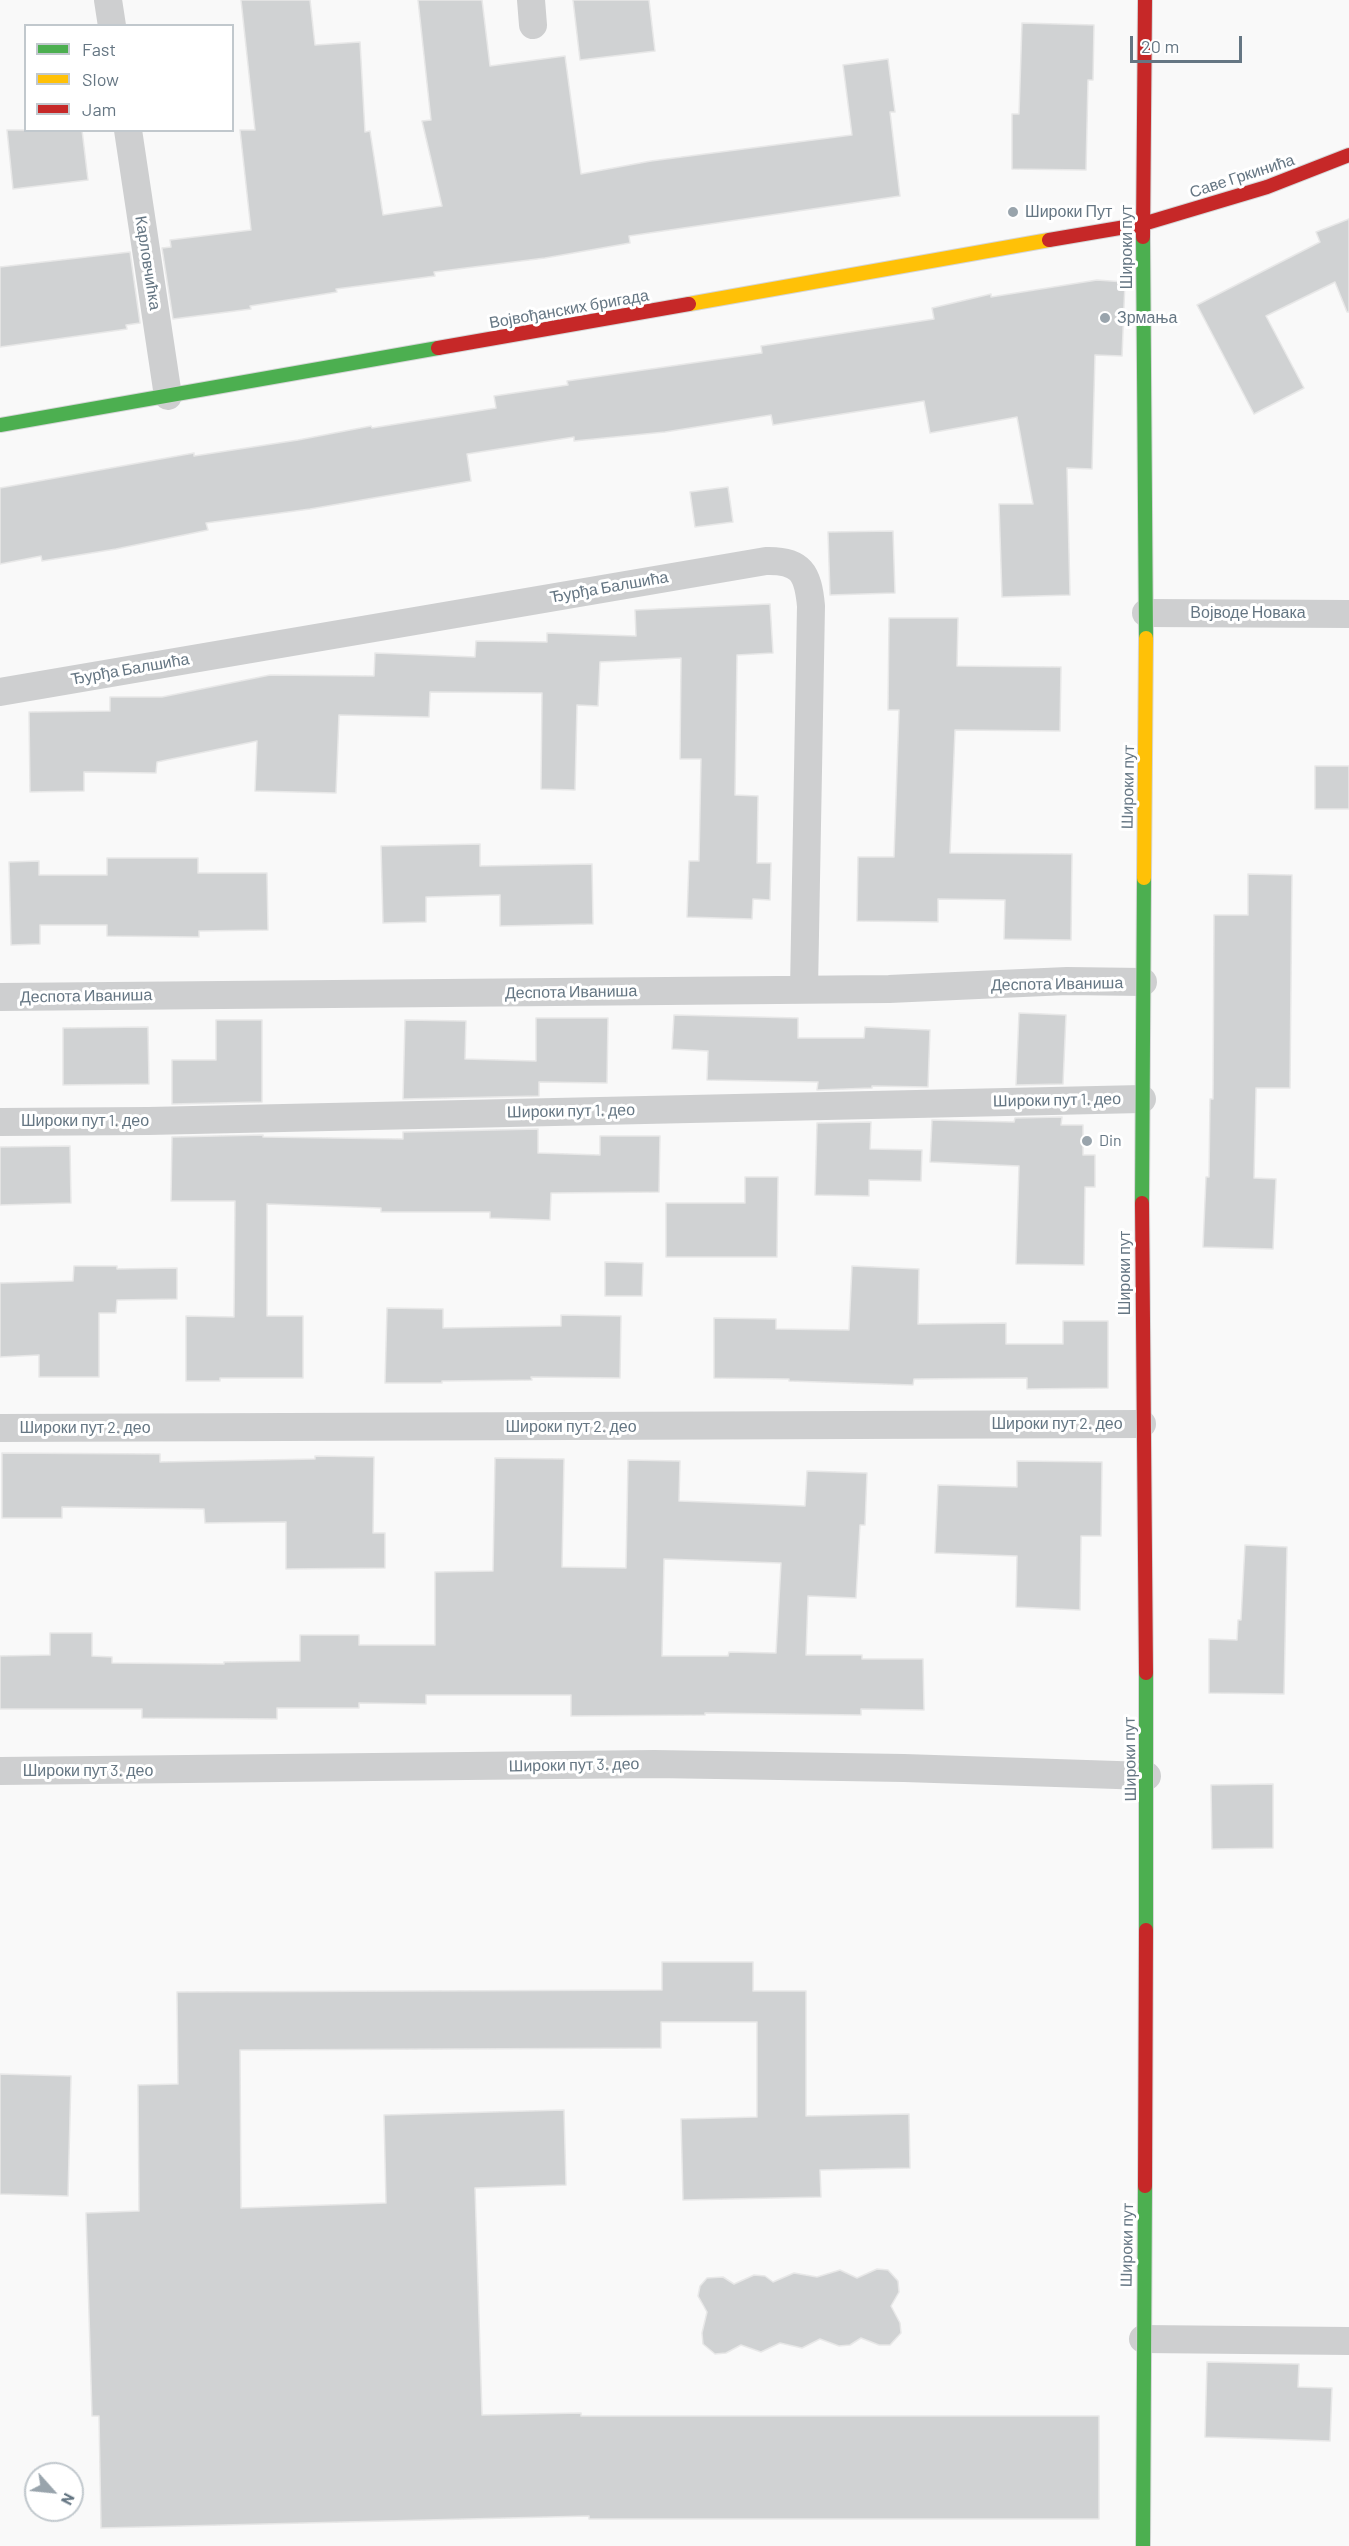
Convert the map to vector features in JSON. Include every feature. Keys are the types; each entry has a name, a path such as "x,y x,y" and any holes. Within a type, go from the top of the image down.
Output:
{"street":[{"path":"108,0 112,24"},
{"name":"Широки пут","path":"1143,2546 1148,1776 1142,1424 1146,613 1143,225 1145,0"},
{"name":"Карловчићка","path":"128,132 168,396"},
{"name":"Саве Гркинића","path":"1143,225 1268,188 1349,155"},
{"name":"Војвођанских бригада","path":"0,425 1143,225"},
{"name":"Ђурђа Балшића","path":"0,692 755,563 784,560 798,567 805,576 810,590 811,606 804,989"},
{"name":"Војводе Новака","path":"1146,613 1349,614"},
{"name":"Деспота Иваниша","path":"0,997 889,989 1067,981 1143,982"},
{"name":"Широки пут 1. део","path":"0,1122 148,1121 1142,1098"},
{"name":"Широки пут 2. део","path":"0,1428 1142,1424"},
{"name":"Широки пут 3. део","path":"0,1771 654,1764 904,1768 1148,1776"},
{"path":"1143,2339 1349,2342"}],"building":[{"path":"241,0 310,0 315,45 360,42 365,132 370,131 383,215 442,206 422,121 431,120 418,0 482,0 490,66 565,56 581,174 651,161 852,135 843,65 888,59 895,112 890,112 900,196 629,236 630,243 545,258 434,272 435,276 336,289 337,292 250,306 251,309 173,319 162,248 171,247 170,240 251,230 240,130 255,130"},
{"path":"573,0 649,0 655,51 580,60"},
{"path":"1022,23 1094,25 1093,80 1088,80 1086,170 1012,169 1012,114 1019,114"},
{"path":"7,130 82,132 88,180 13,189"},
{"path":"1349,219 1349,312 1347,312 1335,282 1266,316 1304,388 1254,414 1197,305 1320,242 1316,232"},
{"path":"130,252 140,323 126,325 127,329 0,347 0,267"},
{"path":"1097,280 1125,282 1122,356 1095,355 1092,469 1067,468 1070,595 1002,597 999,504 1033,504 1017,417 930,433 924,401 773,425 771,415 665,432 574,441 574,437 467,454 471,481 310,509 206,523 208,530 116,549 42,561 41,556 0,564 0,488 194,453 194,456 371,426 372,428 496,408 494,396 568,385 567,381 762,353 761,346 934,319 932,308 991,294 991,297"},
{"path":"728,487 733,522 695,527 690,492"},
{"path":"893,531 895,593 830,595 828,532"},
{"path":"770,604 773,653 737,655 735,795 758,796 757,863 771,863 770,900 753,899 752,919 687,917 689,861 699,861 701,759 680,759 681,658 600,662 598,706 577,705 575,790 541,789 542,693 430,692 429,717 339,715 336,793 255,791 257,741 157,762 156,773 84,772 84,791 30,792 29,712 110,711 110,697 162,697 270,675 374,676 375,653 475,657 476,641 547,642 547,633 636,636 635,610"},
{"path":"889,618 958,618 957,666 1061,667 1060,731 955,730 950,853 1072,854 1071,940 1004,939 1005,900 938,899 938,922 857,921 858,857 894,857 899,710 888,710"},
{"path":"1315,766 1349,766 1349,809 1315,809"},
{"path":"480,844 480,866 592,864 593,924 500,926 500,895 426,897 426,922 383,923 381,846"},
{"path":"107,858 198,858 198,873 267,873 268,930 199,931 199,937 107,936 107,925 40,925 40,944 11,945 9,862 39,861 39,875 107,875"},
{"path":"1248,874 1292,875 1290,1088 1256,1088 1254,1178 1276,1179 1273,1249 1203,1247 1206,1177 1209,1177 1210,1099 1213,1099 1214,915 1248,915"},
{"path":"1019,1013 1066,1015 1063,1084 1016,1085"},
{"path":"674,1015 798,1018 798,1038 864,1038 865,1027 930,1030 928,1087 872,1086 872,1088 817,1090 818,1082 707,1080 708,1051 672,1049"},
{"path":"536,1018 608,1018 607,1083 539,1082 539,1096 403,1099 405,1020 466,1021 465,1059 536,1061"},
{"path":"216,1020 262,1020 262,1102 172,1104 172,1060 216,1060"},
{"path":"148,1027 149,1084 63,1085 63,1028"},
{"path":"1062,1117 1061,1125 1083,1125 1083,1155 1095,1155 1095,1187 1085,1187 1084,1265 1016,1264 1019,1166 930,1162 932,1120 1014,1122 1015,1118"},
{"path":"871,1122 870,1149 922,1150 921,1181 869,1180 869,1196 815,1195 817,1123"},
{"path":"538,1129 538,1153 600,1155 600,1136 660,1136 659,1192 551,1193 550,1220 490,1218 490,1212 381,1212 381,1208 267,1204 267,1316 303,1316 303,1378 220,1378 220,1381 186,1381 186,1316 234,1317 235,1201 171,1201 172,1137 263,1135 263,1137 403,1139 403,1132"},
{"path":"70,1146 71,1203 0,1205 0,1147"},
{"path":"745,1177 778,1177 777,1257 666,1257 666,1203 745,1203"},
{"path":"605,1262 643,1263 642,1296 605,1296"},
{"path":"74,1266 117,1266 117,1269 177,1268 177,1299 117,1300 116,1313 99,1313 99,1377 39,1377 39,1355 0,1357 0,1283 73,1281"},
{"path":"852,1266 919,1269 918,1324 1006,1323 1006,1344 1063,1344 1063,1321 1108,1321 1108,1388 1027,1389 1027,1378 914,1379 913,1385 714,1378 714,1318 776,1319 776,1329 849,1330"},
{"path":"387,1308 443,1309 443,1328 561,1326 561,1315 621,1316 620,1378 531,1377 532,1380 385,1383"},
{"path":"2,1453 160,1454 160,1462 315,1459 315,1456 374,1457 373,1533 385,1533 385,1568 286,1569 286,1522 205,1523 204,1509 62,1507 62,1518 2,1518"},
{"path":"495,1458 564,1459 562,1567 626,1568 628,1460 680,1461 679,1501 805,1506 807,1471 867,1473 865,1525 860,1525 856,1598 808,1596 806,1655 862,1655 862,1659 923,1659 924,1710 861,1709 861,1715 705,1713 705,1715 571,1716 571,1695 426,1695 426,1704 359,1703 359,1708 277,1708 277,1719 142,1718 142,1709 0,1709 0,1656 50,1655 50,1633 92,1633 92,1656 112,1657 112,1663 224,1664 224,1662 300,1661 300,1635 359,1635 359,1645 435,1645 435,1572 493,1571","holes":["664,1559 781,1563 776,1653 729,1652 728,1656 662,1656"]},
{"path":"1017,1461 1102,1462 1101,1536 1081,1536 1080,1610 1016,1607 1017,1556 935,1553 938,1485 1017,1487"},
{"path":"1245,1545 1287,1547 1284,1694 1209,1693 1209,1639 1237,1640 1238,1620 1241,1620"},
{"path":"1273,1784 1273,1848 1212,1849 1211,1785"},
{"path":"662,1962 753,1962 753,1991 806,1991 806,2116 909,2114 910,2168 820,2170 821,2197 683,2200 681,2119 757,2117 757,2022 661,2022 661,2048 240,2050 241,2208 386,2203 384,2115 564,2110 566,2185 475,2188 482,2415 581,2413 581,2416 1099,2416 1099,2519 589,2519 589,2516 101,2528 99,2416 92,2416 86,2213 139,2211 138,2085 178,2084 177,1992 662,1990"},
{"path":"0,2074 71,2076 68,2196 0,2194"},
{"path":"877,2269 888,2270 898,2281 899,2292 891,2306 900,2323 901,2333 890,2345 879,2345 861,2338 850,2345 839,2346 820,2339 802,2348 780,2343 761,2352 741,2345 726,2353 715,2354 703,2344 702,2333 707,2312 698,2296 700,2286 707,2278 723,2277 734,2284 754,2275 765,2276 773,2282 794,2273 817,2277 840,2270 857,2278"},
{"path":"1207,2362 1299,2364 1298,2387 1332,2388 1330,2441 1205,2437"}],"traffic: fast":[{"path":"1143,237 1146,638"},
{"path":"0,425 438,348"},
{"path":"1142,1203 1144,878"},
{"path":"1146,1673 1146,1930"},
{"path":"1143,2546 1145,2186"}],"traffic: slow":[{"path":"689,304 1049,240"},
{"path":"1144,878 1146,638"}],"traffic: jam":[{"path":"1143,237 1145,0"},
{"path":"1049,240 1143,224 1267,187 1349,155"},
{"path":"438,348 689,304"},
{"path":"1142,1203 1146,1673"},
{"path":"1145,2186 1146,1930"}],"place":[{"name":"Широки Пут","path":"1013,212"},
{"name":"Зрмања","path":"1105,318"},
{"name":"Din","path":"1087,1141"}]}
